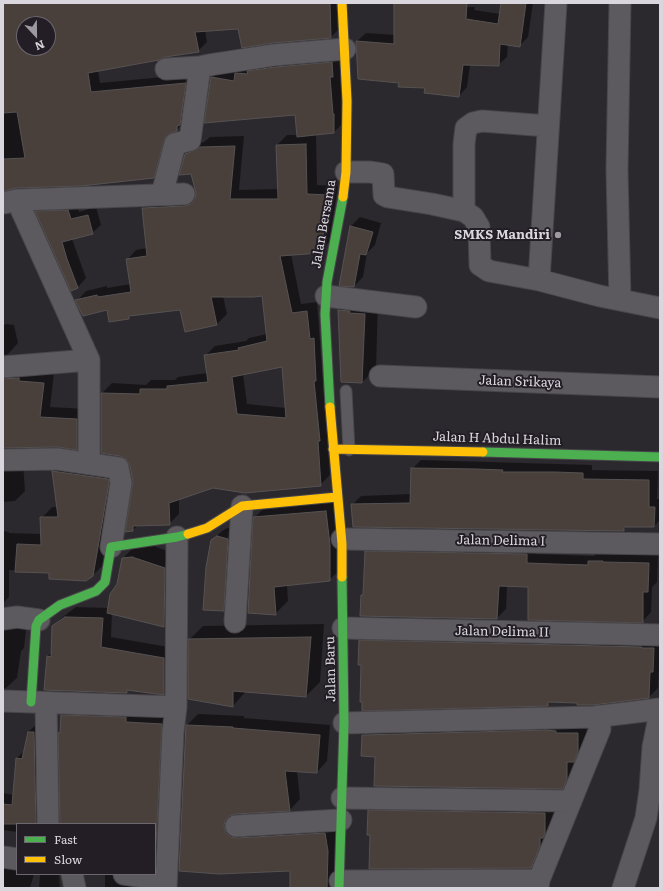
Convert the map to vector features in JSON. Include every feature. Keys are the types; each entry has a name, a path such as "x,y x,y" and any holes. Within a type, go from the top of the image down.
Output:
{"street":[{"name":"Jalan Bersama","path":"333,449 326,339 326,296 330,262 342,203 346,172 347,101 342,3"},
{"path":"539,280 556,3"},
{"path":"620,3 617,170 620,300"},
{"path":"166,69 200,67 209,64 274,55 344,49"},
{"path":"162,194 175,144 190,140 200,67"},
{"path":"464,211 466,128 473,123 482,121 548,126"},
{"path":"346,172 370,172 383,174 384,194 388,197 464,211 473,216 479,227 480,264 489,271 539,280 620,300 660,308"},
{"path":"89,463 89,360 10,202 184,194"},
{"path":"326,296 416,307"},
{"path":"3,367 89,360"},
{"name":"Jalan Srikaya","path":"380,376 660,387"},
{"name":"Jalan H Abdul Halim","path":"333,449 660,457"},
{"name":"Jalan Baru","path":"333,449 342,539 344,724 340,884"},
{"path":"3,460 57,459 118,468 121,483 105,582 96,591 60,605 39,620 36,626 38,703 48,823"},
{"path":"111,547 178,537 207,528 242,506 337,497"},
{"path":"235,622 242,506"},
{"path":"128,875 166,884 162,836 176,707 178,537"},
{"name":"Jalan Delima I","path":"342,539 660,544"},
{"path":"3,618 17,616 39,620"},
{"name":"Jalan Delima II","path":"343,628 660,635"},
{"path":"3,701 176,707"},
{"path":"344,724 594,717 660,709"},
{"path":"623,888 653,816 650,790 653,747 660,713"},
{"path":"340,884 539,884 600,729 599,721 594,717"},
{"path":"342,798 572,801"},
{"path":"236,826 341,820"},
{"path":"3,857 16,858"},
{"path":"72,875 74,888"}],"lane":[{"path":"346,391 349,450"}],"building":[{"path":"3,3 330,3 331,38 273,43 242,48 238,29 195,32 199,52 165,57 159,60 88,73 91,92 186,83 180,125 177,126 177,131 167,135 164,141 154,178 81,186 16,188 3,191 3,159 25,158 17,112 3,113"},
{"path":"394,3 467,3 466,19 498,24 501,3 526,3 520,47 500,44 499,66 463,65 459,97 424,93 425,88 398,87 399,83 358,79 356,41 394,44"},
{"path":"332,62 333,77 330,77 334,114 334,133 297,137 295,115 204,123 211,77 234,81 235,73 248,74 247,71"},
{"path":"306,144 307,194 329,195 320,253 280,256 292,313 307,311 310,339 314,338 316,381 314,381 320,441 318,441 321,486 245,493 213,488 169,503 170,525 133,526 133,531 125,532 133,481 130,466 126,459 120,456 101,453 101,393 140,394 140,389 167,389 167,386 208,382 204,355 239,350 238,348 267,341 262,296 211,297 217,325 185,332 180,310 129,316 129,319 109,322 107,310 83,316 75,300 97,295 98,297 131,292 126,259 147,256 142,208 184,206 191,204 195,199 196,193 191,174 179,175 185,154 200,147 235,146 230,199 278,199 276,145","holes":["282,367 286,418 237,414 232,377"]},
{"path":"68,210 71,219 88,215 93,234 62,242 78,288 71,291 35,211"},
{"path":"350,226 373,232 366,255 360,254 354,287 339,286"},
{"path":"338,310 350,311 349,313 365,314 362,383 341,382"},
{"path":"19,378 19,381 44,383 40,417 77,419 77,450 57,447 3,448 3,379"},
{"path":"411,468 503,470 502,472 583,473 583,479 649,480 649,507 655,507 654,527 624,527 624,531 353,527 351,504 410,503"},
{"path":"52,471 108,479 109,483 93,576 86,581 49,579 49,573 15,572 17,544 41,545 40,517 58,517"},
{"path":"326,511 330,545 330,581 274,587 276,615 248,613 253,517"},
{"path":"217,536 228,539 224,611 203,610 206,567 211,540"},
{"path":"365,551 527,554 527,563 588,565 588,561 603,561 649,563 648,592 643,592 643,623 528,620 528,587 499,586 497,619 360,616 361,595 363,595"},
{"path":"132,557 165,568 164,627 107,613 110,594 117,584 122,558"},
{"path":"65,617 103,618 101,647 164,658 164,695 127,690 127,693 44,690 47,656 51,657 52,626"},
{"path":"311,637 306,697 233,691 233,707 188,699 188,639"},
{"path":"359,640 654,648 653,672 650,672 649,698 593,705 548,702 548,706 362,711 362,702 360,702 361,665 358,665"},
{"path":"61,715 126,717 126,722 162,724 156,845 156,823 60,823 58,733 60,733"},
{"path":"186,725 233,727 320,735 317,773 285,771 290,811 235,814 229,816 225,821 224,826 226,833 231,837 237,838 325,833 328,851 327,888 290,888 290,871 219,874 179,871"},
{"path":"556,731 556,733 578,733 578,752 574,762 567,762 567,779 563,789 374,786 375,757 361,756 362,735"},
{"path":"28,732 34,732 36,823 3,824 3,804 12,805 16,758 22,759"},
{"path":"368,810 545,813 545,834 543,838 540,838 540,846 531,868 369,869 370,835 367,835"}],"traffic: fast":[{"path":"330,407 325,314 327,282 343,197"},
{"path":"483,452 660,457"},
{"path":"31,702 36,626 39,620 60,605 96,591 105,582 111,547 188,534"},
{"path":"339,888 344,723 342,577"}],"traffic: slow":[{"path":"342,3 347,101 346,172 343,197"},
{"path":"330,407 342,544 342,577"},
{"path":"333,449 483,452"},
{"path":"188,534 207,528 242,506 337,497"}],"place":[{"name":"SMKS Mandiri","path":"558,235"}]}
